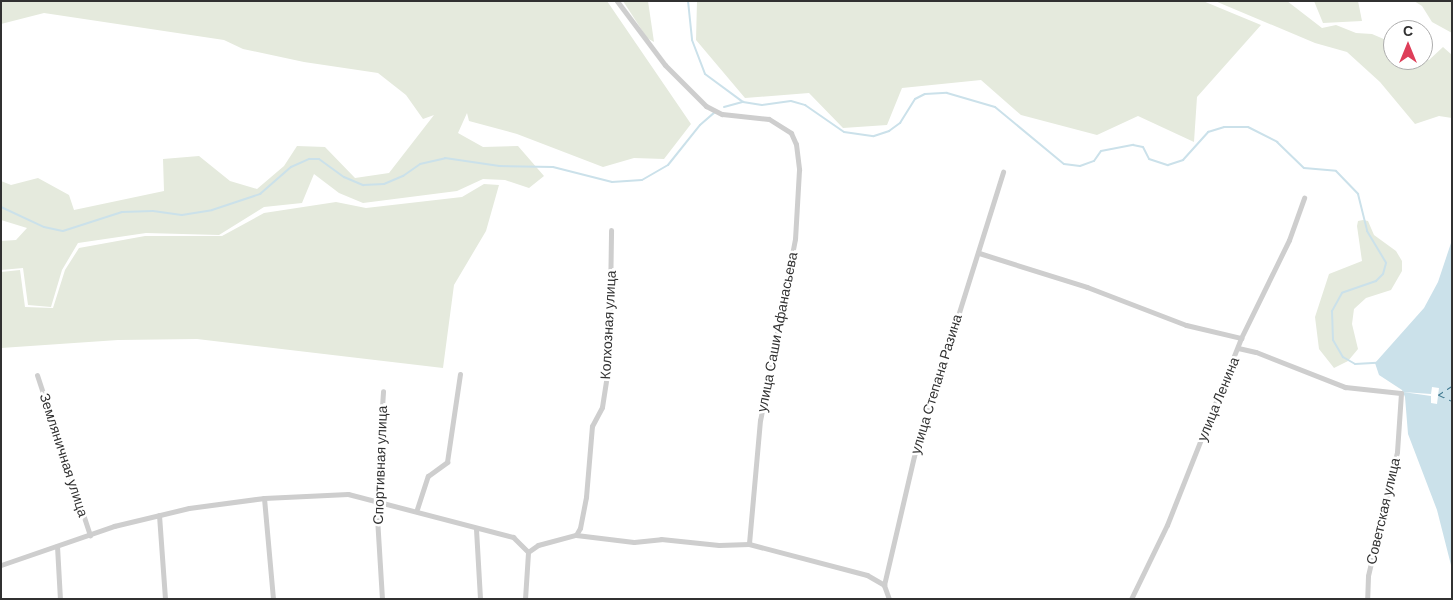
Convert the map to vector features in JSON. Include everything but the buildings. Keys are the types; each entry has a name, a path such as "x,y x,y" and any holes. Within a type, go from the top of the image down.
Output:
{"street":[{"name":"улица Саши Афанасьева","path":"617,1 665,65 706,106 722,114 756,117 781,124 790,133 798,158 794,239 760,420 748,544"},
{"name":"улица Степана Разина","path":"884,585 914,456 979,254 1003,172"},
{"name":"улица Ленина","path":"1131,599 1166,525 1241,338 1289,240 1304,198"},
{"name":"Колхозная улица","path":"576,535 580,528 586,497 592,426 602,407 609,362 611,230"},
{"path":"979,254 1087,287 1186,326 1241,338"},
{"name":"Советская улица","path":"1238,348 1256,352 1345,387 1401,392 1397,452 1368,576 1367,599"},
{"path":"417,510 428,476 447,462 460,374"},
{"name":"Земляничная улица","path":"38,375 90,534"},
{"name":"Спортивная улица","path":"382,599 376,500 383,391"},
{"path":"1,565 90,534 159,516 264,498 348,494 417,510 476,529 513,536 528,552 526,599"},
{"path":"264,498 273,599"},
{"path":"159,516 165,599"},
{"path":"476,529 480,599"},
{"path":"528,552 538,545 576,535 634,542 661,539 719,545 748,544 867,575 884,585 889,599"},
{"path":"57,546 60,599"}],"shaded area":[{"path":"1,1 607,1 691,124 664,159 634,158 603,167 517,134 469,121 467,113 458,133 483,147 518,146 544,176 529,188 505,180 483,179 457,191 363,203 339,193 314,174 302,203 264,207 219,235 146,233 78,243 62,270 51,307 28,305 23,268 1,270 1,241 16,240 27,228 1,220 1,181 11,185 38,178 69,195 74,210 164,191 163,159 199,156 230,181 257,189 284,166 297,146 325,147 355,178 389,173 434,115 423,119 406,95 378,73 304,62 243,49 224,40 44,13 1,24"},
{"path":"623,1 648,1 654,42 647,38"},
{"path":"697,1 1203,1 1261,25 1197,97 1194,142 1138,116 1097,135 1021,115 981,80 902,88 887,125 843,128 809,93 745,98 696,40"},
{"path":"1215,1 1287,1 1322,28 1336,25 1356,33 1372,34 1383,39 1383,70 1433,70 1433,56 1443,47 1452,55 1452,118 1439,116 1415,124 1380,82 1347,52 1315,43"},
{"path":"1314,1 1358,1 1362,21 1323,23"},
{"path":"1414,1 1452,1 1452,33 1433,23 1422,6"},
{"path":"484,184 499,185 486,231 454,285 443,368 197,339 118,340 1,348 1,272 20,270 25,307 53,308 65,270 79,248 145,236 222,236 264,213 336,202 366,208 462,197"},
{"path":"1358,221 1368,221 1374,235 1396,251 1402,261 1402,271 1391,290 1366,298 1354,309 1352,324 1358,349 1348,361 1334,368 1319,349 1315,317 1329,274 1362,261 1357,226"}],"water":[{"path":"1452,240 1452,569 1437,510 1408,434 1405,397 1402,390 1379,375 1375,363 1424,308 1438,282"}],"pier":[{"path":"1432,387 1439,388 1437,404 1431,403 1431,396 1403,392 1431,394"}],"waterway":[{"path":"688,1 692,40 705,74 743,102 762,105 791,101 805,105 844,132 874,136 889,131 900,123 915,99 925,94 947,93 995,107 1064,164 1080,166 1094,161 1101,151 1133,145 1143,147 1149,159 1168,165 1183,160 1208,132 1224,127 1248,127 1277,142 1304,168 1336,171 1358,194 1367,231 1386,263 1383,274 1376,281 1342,293 1332,311 1333,340 1343,357 1355,364 1377,363"},
{"path":"724,107 743,102"},
{"path":"1,207 44,227 63,231 122,212 153,211 182,215 212,210 260,194 291,167 309,159 319,159 344,177 363,185 384,184 403,176 420,164 445,158 499,166 553,167 612,182 642,180 668,165 700,125 715,112"}],"ferry route":[{"path":"1438,395 1452,386"},
{"path":"1439,395 1452,401"}]}
